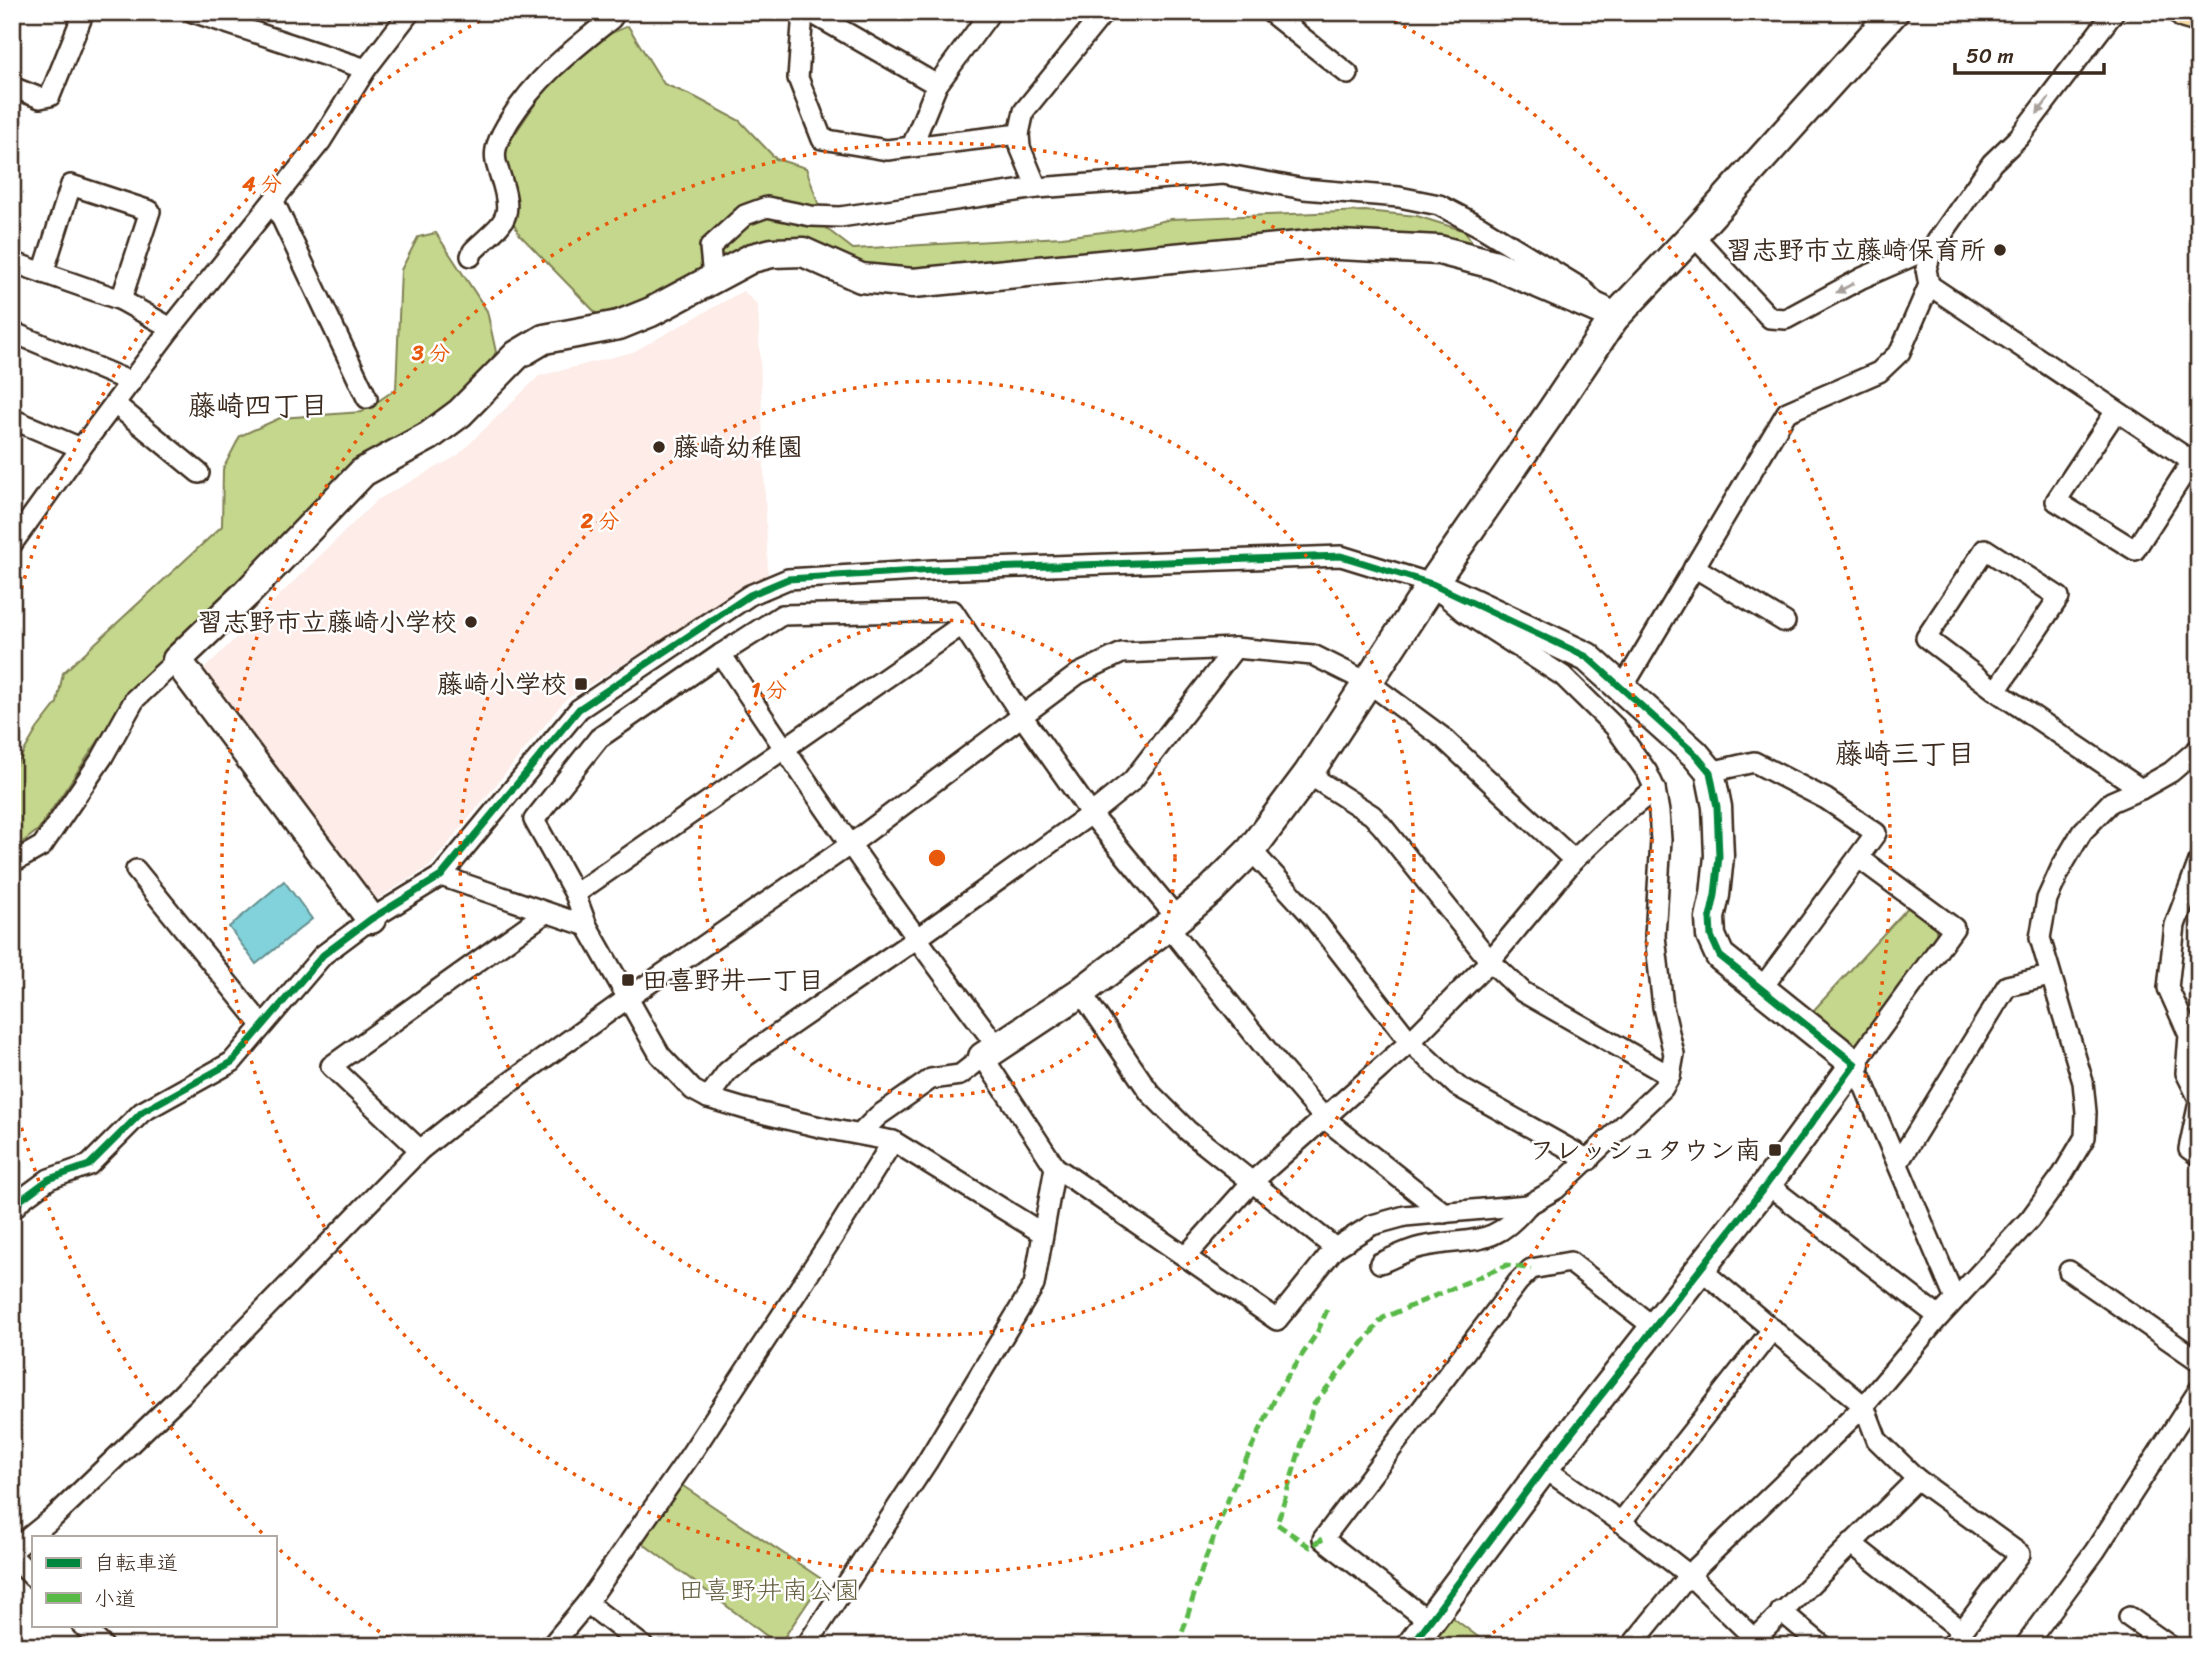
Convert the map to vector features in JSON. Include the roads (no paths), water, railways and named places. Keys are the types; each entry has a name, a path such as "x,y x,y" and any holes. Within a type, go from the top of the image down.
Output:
{"main road":[{"path":"2185,12 2199,16"}],"street":[{"path":"12,88 40,98 50,96 84,12"},
{"path":"193,12 366,69"},
{"path":"12,544 80,448 171,328 321,141 366,69 410,12"},
{"path":"471,256 505,220 508,213 508,198 495,159 501,134 550,68 611,19 616,12"},
{"path":"803,12 798,78 822,139 887,150 1019,134"},
{"path":"810,12 937,85"},
{"path":"912,146 937,85 987,17 987,12"},
{"path":"1037,188 1020,147 1019,134 1024,111 1104,12"},
{"path":"1270,12 1348,74"},
{"path":"860,1134 878,1116 931,1079 960,1075 990,1051 1081,992 1173,922 1210,891 1251,850 1308,774 1432,584 1549,415 1608,314 1693,235 1894,12"},
{"path":"1623,687 1787,412 1879,372 1900,352 1929,285 1926,269 1933,247 1992,163 2019,136 2114,12"},
{"path":"713,278 710,247 744,215 767,207 811,216 840,217 1037,188 1223,174 1304,189 1399,197 1439,205 1481,227 1581,288 1608,314"},
{"path":"43,273 71,185 150,211 121,300"},
{"path":"274,202 367,398"},
{"path":"1693,235 1770,318 1786,319 1862,278 1933,247"},
{"path":"12,860 42,846 102,758 135,699 247,593 363,472 429,436 460,413 517,355 544,339 619,325 651,312 752,258 772,253 803,252 861,278 913,284 1319,244 1439,250 1493,264 1608,314"},
{"path":"12,262 121,300 171,328"},
{"path":"1929,285 2196,464 2135,550 2056,501 2116,411"},
{"path":"12,332 131,382"},
{"path":"115,404 199,473"},
{"path":"12,419 80,448"},
{"path":"1996,691 2059,597 1985,549 1926,638 1996,691 2141,789"},
{"path":"15,1198 49,1179 89,1164 142,1112 232,1062 323,955 371,919 441,876 579,709 750,595 788,579 933,570 1341,556 1432,584 1587,657 1695,754 1710,772 1717,807 1719,856 1710,918 1711,936 1720,956 1855,1064 1955,1299"},
{"path":"1694,567 1785,622"},
{"path":"1380,1263 1419,1248 1491,1237 1512,1224 1528,1205 1556,1189 1589,1160 1663,1088 1670,1076 1674,1054 1663,1007 1654,936 1661,840 1655,789 1647,772 1615,727 1563,676 1464,612 1432,584"},
{"path":"1042,1233 893,1141 824,1128 708,1098 693,1090 660,1055 587,926 575,894 534,820 599,738 782,615 953,611 1091,814 1282,1069 1325,1119 1444,1213"},
{"path":"575,894 962,625"},
{"path":"708,1098 727,1072 746,1056 916,939 1091,814 1132,781 1235,648"},
{"path":"32,1536 181,1395 420,1150 628,998 851,844 1078,674 1122,653 1235,648 1313,655 1369,682 1442,737 1574,860"},
{"path":"721,654 990,1051 1055,1167 1277,1320 1335,1248 1372,1225 1405,1216 1528,1205"},
{"path":"177,660 371,919"},
{"path":"1631,1646 1689,1575 1864,1406 1939,1317 2030,1219 2063,1174 2085,1137 2086,1112 2083,1082 2040,938 2048,899 2062,866 2082,832 2111,802 2171,772 2199,748"},
{"path":"1710,772 1754,762 1826,799 1876,833 1762,988"},
{"path":"1308,774 1372,815 1490,961 1523,992 1670,1076"},
{"path":"1186,1256 1252,1182 1410,1042 1490,961 1574,860 1616,820 1655,789"},
{"path":"1251,850 1311,915 1410,1042 1457,1086 1589,1160"},
{"path":"1411,1646 1544,1468 1767,1184 1954,928 1859,858"},
{"path":"2198,868 2175,925 2168,988 2189,1035 2186,1073 2199,1101 2189,1149 2199,1156"},
{"path":"136,870 262,1025"},
{"path":"441,876 544,914 587,926"},
{"path":"420,1150 331,1066 544,914"},
{"path":"1898,1163 2007,986 2050,976"},
{"path":"1081,992 1150,1093 1188,1132 1335,1248"},
{"path":"551,1646 587,1603 689,1457 893,1141"},
{"path":"806,1646 927,1462 1034,1285 1055,1167"},
{"path":"1767,1184 1939,1317"},
{"path":"1430,1622 1323,1539 1518,1282 1531,1269 1570,1262 1655,1328"},
{"path":"1699,1268 1864,1406 1877,1440 1917,1479 2020,1554 1957,1638 1851,1543"},
{"path":"2069,1271 2199,1362"},
{"path":"1621,1522 1773,1329"},
{"path":"2028,1645 2095,1551 2199,1390"},
{"path":"1544,1468 1621,1522 1689,1575 1751,1642 1917,1479"},
{"path":"32,1536 12,1554 32,1576"},
{"path":"587,1603 643,1646"},
{"path":"1781,1611 1823,1646"},
{"path":"2129,1617 2170,1646"},
{"path":"83,1626 103,1646"}],"water":[{"path":"284,881 312,919 256,964 229,927"}],"place":[{"name":"習志野市立藤崎保育所","path":"2000,250"},
{"name":"藤崎幼稚園","path":"659,447"},
{"name":"習志野市立藤崎小学校","path":"471,622"},
{"name":"藤崎小学校","path":"581,684"},
{"name":"田喜野井一丁目","path":"628,980"},
{"name":"フレッシュタウン南","path":"1775,1150"}],"district":[{"name":"藤崎四丁目","path":"258,405"},
{"name":"藤崎三丁目","path":"1905,753"}],"park label":[{"name":"田喜野井南公園","path":"769,1590"}]}
